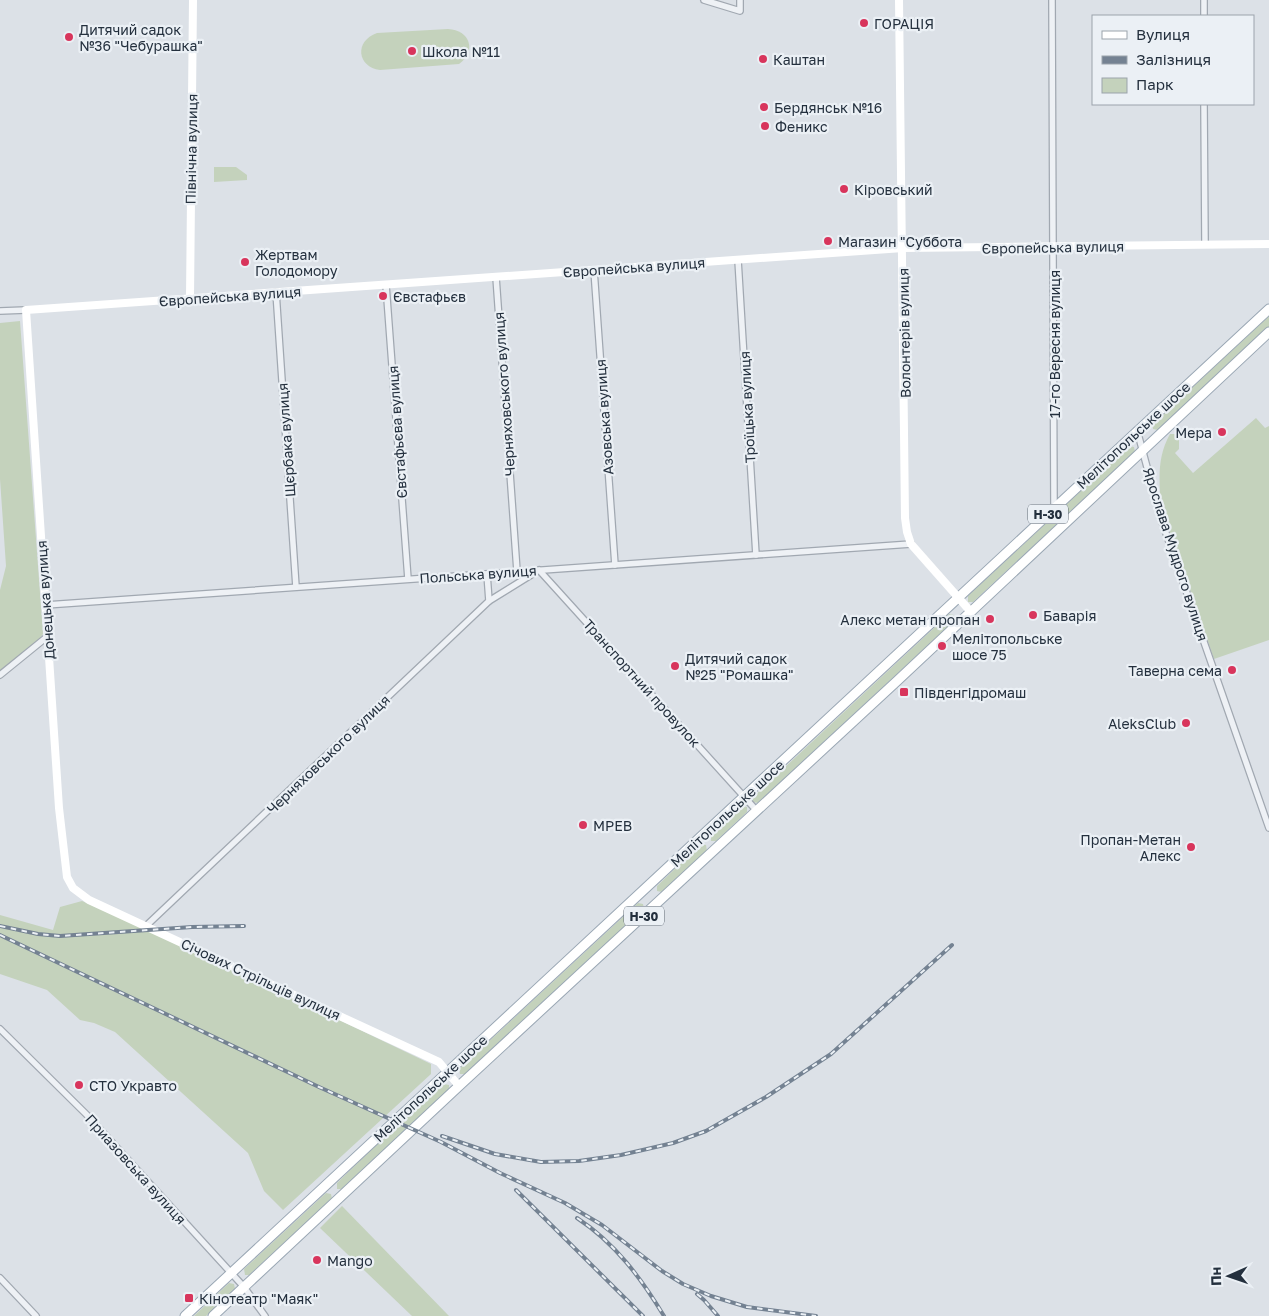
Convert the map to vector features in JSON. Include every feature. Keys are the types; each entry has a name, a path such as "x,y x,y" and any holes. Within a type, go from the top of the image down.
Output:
{"main road":[{"name":"Мелітопольське шосе","path":"185,1316 1269,309"},
{"name":"Мелітопольське шосе","path":"213,1316 971,612 1269,332"}],"street":[{"name":"Північна вулиця","path":"190,298 193,0"},
{"path":"704,0 740,10 740,0"},
{"name":"Волонтерів вулиця","path":"899,0 905,518 911,544 971,612"},
{"name":"17-го Вересня вулиця","path":"1052,0 1054,509"},
{"path":"1204,0 1204,15"},
{"path":"1204,105 1204,244"},
{"name":"Європейська вулиця","path":"0,312 903,248 1269,244"},
{"name":"Троїцька вулиця","path":"738,260 756,554"},
{"name":"Азовська вулиця","path":"594,270 615,564"},
{"name":"Черняховського вулиця","path":"496,277 517,572"},
{"name":"Євстафьєва вулиця","path":"386,285 408,579"},
{"name":"Щєрбака вулиця","path":"276,292 296,587"},
{"name":"Донецька вулиця","path":"26,310 59,808 67,877 73,888"},
{"name":"Ярослава Мудрого вулиця","path":"1137,430 1161,519 1269,828"},
{"name":"Польська вулиця","path":"46,605 911,544"},
{"name":"Черняховського вулиця","path":"147,925 489,601 539,570"},
{"name":"Транспортний провулок","path":"539,570 757,811"},
{"path":"487,574 489,601"},
{"path":"0,674 48,636"},
{"name":"Січових Стрільців вулиця","path":"73,888 89,900 147,925 439,1062 459,1086"},
{"name":"Приазовська вулиця","path":"0,1029 87,1115 244,1287 265,1316"},
{"path":"0,1278 36,1316"}],"green space":[{"path":"448,29 462,33 468,42 468,53 459,64 380,70 372,68 367,64 361,53 365,42 377,33"},
{"path":"214,167 236,167 247,175 247,180 214,182"},
{"path":"1269,316 1269,327 1158,430 1153,429 1153,424"},
{"path":"20,321 43,634 29,655 0,679 0,590 6,566 0,479 0,323"},
{"path":"1256,418 1265,428 1269,426 1269,640 1214,659 1161,506 1161,460 1170,434 1177,434 1179,436 1179,449 1175,453 1193,473"},
{"path":"1129,446 1134,447 1135,452 973,602 968,602 968,596"},
{"path":"949,614 954,615 955,620 758,803 753,802 753,797"},
{"path":"742,806 747,807 747,812 716,841 711,841 711,835"},
{"path":"701,844 706,845 707,851 662,892 657,891 657,886"},
{"path":"82,901 166,937 431,1064 431,1074 283,1210 264,1191 248,1153 115,1032 94,1023 80,1020 47,990 0,974 0,915 53,930 60,907"},
{"path":"638,903 643,904 644,909 465,1074 460,1074 459,1069"},
{"path":"444,1084 449,1085 449,1090 342,1189 337,1189 337,1183 398,1124"},
{"path":"326,1193 331,1194 332,1199 249,1275 245,1275 244,1269"},
{"path":"342,1206 449,1316 412,1316 320,1228"},
{"path":"229,1283 234,1284 235,1289 206,1316 194,1316"}],"railway":[{"path":"0,926 38,934 60,936 192,927 244,926"},
{"path":"0,935 319,1087 441,1142 500,1173 565,1203 602,1225 662,1271 683,1284 711,1296 747,1307 816,1316"},
{"path":"442,1136 495,1154 541,1162 579,1161 621,1155 673,1143 706,1131 766,1097 831,1054 952,945"},
{"path":"516,1190 643,1316"},
{"path":"577,1218 591,1228 626,1262 664,1316"},
{"path":"697,1294 718,1316"}],"place":[{"name":"ГОРАЦІЯ","path":"864,23"},
{"name":"Дитячий садок №36 \"Чебурашка\"","path":"69,37"},
{"name":"Школа №11","path":"412,51"},
{"name":"Каштан","path":"763,59"},
{"name":"Бердянськ №16","path":"764,107"},
{"name":"Феникс","path":"765,126"},
{"name":"Кіровський","path":"844,189"},
{"name":"Магазин \"Суббота","path":"828,241"},
{"name":"Жертвам Голодомору","path":"245,262"},
{"name":"Євстафьєв","path":"383,296"},
{"name":"Мера","path":"1222,432"},
{"name":"Баварія","path":"1033,615"},
{"name":"Алекс метан пропан","path":"990,619"},
{"name":"Мелітопольське шосе 75","path":"942,646"},
{"name":"Дитячий садок №25 \"Ромашка\"","path":"675,666"},
{"name":"Таверна сема","path":"1232,670"},
{"name":"Південгідромаш","path":"904,692"},
{"name":"AleksClub","path":"1186,723"},
{"name":"МРЕВ","path":"583,825"},
{"name":"Пропан-Метан Алекс","path":"1191,847"},
{"name":"СТО Укравто","path":"79,1085"},
{"name":"Mango","path":"317,1260"},
{"name":"Кінотеатр \"Маяк\"","path":"189,1298"}]}
